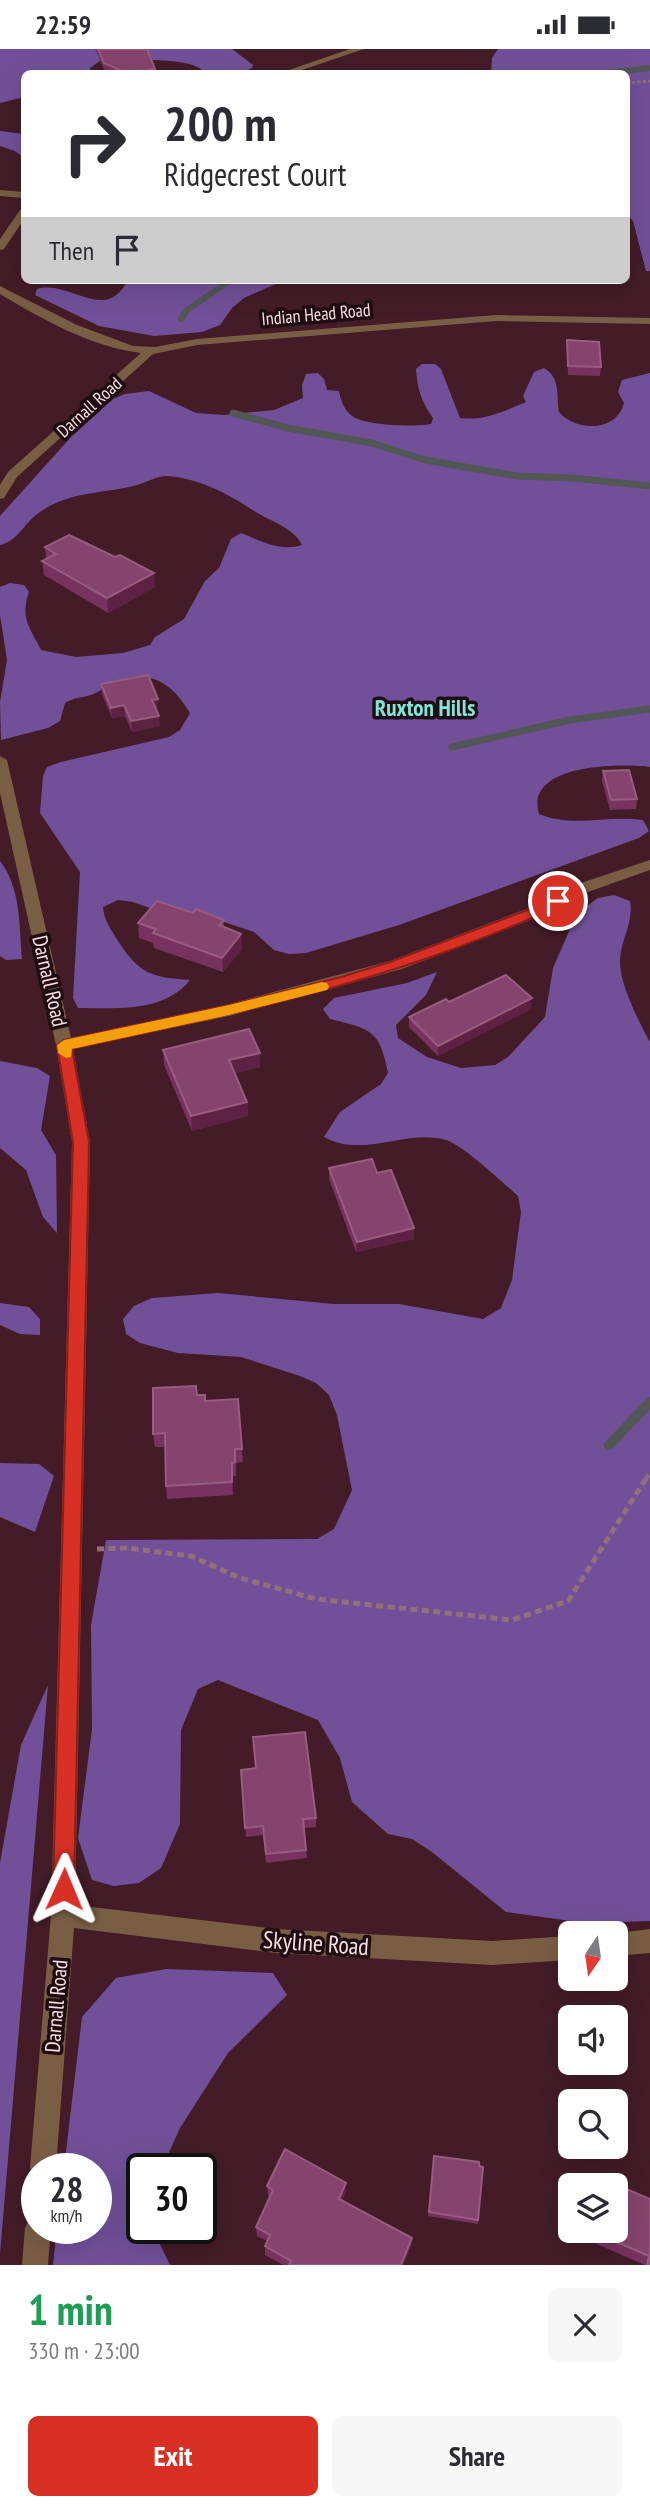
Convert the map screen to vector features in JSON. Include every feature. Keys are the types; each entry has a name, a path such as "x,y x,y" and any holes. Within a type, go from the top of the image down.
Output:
{"street":[{"path":"294,70 359,49"},
{"path":"0,193 21,195"},
{"path":"0,247 21,216"},
{"name":"Indian Head Road","path":"0,289 22,303 119,346 150,351 197,342 496,318 650,321"},
{"name":"Darnall Road","path":"0,495 12,475 150,351"},
{"name":"Darnall Road","path":"0,760 64,1045 81,1142 63,1915 44,2153"},
{"path":"64,1045 229,1010 344,981 396,965 522,917 580,889 650,865"},
{"name":"Skyline Road","path":"63,1915 276,1941 492,1953 558,1949"},
{"path":"628,1943 650,1941"},
{"path":"35,2265 37,2244"}],"path":[{"path":"630,83 650,81"},
{"path":"72,1550 127,1548 191,1556 240,1578 316,1599 512,1620 568,1601 650,1473"}],"shaded area":[{"path":"0,49 232,49 253,65 248,70 201,70 173,61 140,60 100,61 90,70 21,70 21,98 0,103"},
{"path":"498,49 650,49 650,271 646,271 630,218 630,70 491,70 492,58"},
{"path":"0,131 21,134 21,156 0,146"},
{"path":"125,284 276,284 244,298 232,308 220,325 202,332 154,336 99,326 35,295 37,289 49,288 98,300 109,299 119,293"},
{"path":"422,364 435,364 441,369 460,418 469,419 494,415 526,402 523,396 534,372 544,368 553,377 557,387 559,412 566,419 585,426 605,424 620,413 624,403 618,392 622,380 650,373 650,767 617,766 577,770 559,776 546,785 538,797 539,814 552,818 577,821 643,820 649,831 639,838 399,925 306,953 289,954 274,950 254,932 224,922 175,917 133,902 118,900 103,907 106,921 133,961 156,975 190,980 179,991 153,1003 123,1008 78,1008 73,998 80,872 40,813 43,776 47,767 61,762 169,737 180,730 190,713 166,685 147,677 136,677 124,679 94,694 65,703 60,721 48,728 1,740 0,702 7,660 0,615 0,587 10,583 24,585 29,592 26,615 41,650 76,657 123,653 150,645 155,637 184,619 205,581 219,568 231,539 241,533 279,546 302,545 287,529 222,492 178,477 156,478 125,488 63,500 40,512 17,536 0,545 0,516 72,436 113,399 125,394 149,391 196,413 224,415 274,410 303,398 302,385 306,374 318,373 324,379 327,390 339,391 343,405 352,416 379,424 423,425 431,424 433,418 423,401 418,383 416,369"},
{"path":"0,861 15,895 22,959 6,960 0,956"},
{"path":"614,895 630,901 630,916 621,952 621,969 631,1002 650,1042 650,1921 571,1921 506,1912 432,1852 412,1839 388,1834 352,1802 340,1758 318,1720 218,1680 198,1689 181,1730 180,1824 161,1868 139,1883 114,1886 92,1880 78,1838 92,1729 91,1625 106,1540 317,1539 334,1529 352,1490 337,1415 329,1395 316,1383 241,1357 178,1353 140,1343 126,1334 123,1319 134,1306 152,1298 218,1293 334,1304 399,1304 483,1319 501,1308 512,1280 521,1212 518,1196 472,1156 446,1140 431,1137 354,1145 324,1137 340,1112 381,1084 388,1073 381,1048 371,1034 364,1029 330,1019 323,1009 334,998 407,983 437,972 426,995 396,1025 398,1038 427,1057 461,1068 495,1065 508,1057 545,1017 553,968 577,913 598,898"},
{"path":"0,1061 37,1068 50,1076 41,1130 56,1155 57,1233 43,1217 26,1170 0,1148"},
{"path":"0,1303 29,1307 40,1319 40,1335 20,1334 0,1325"},
{"path":"0,1463 39,1464 54,1476 35,1532 0,1517"},
{"path":"48,1685 0,2254 0,1863 21,1745"},
{"path":"166,1969 273,1973 287,1995 228,2053 180,2128 169,2153 126,2153 126,2244 160,2244 170,2265 53,2265 55,2244 112,2244 112,2153 66,2153 82,2017 116,1978"}],"building":[{"path":"98,49 147,49 155,69 119,70 104,63"},
{"path":"567,340 599,342 601,367 568,366"},
{"path":"69,535 115,557 120,555 154,573 107,598 42,561 56,554 45,547"},
{"path":"148,675 158,699 152,700 159,716 131,721 124,705 111,708 101,684"},
{"path":"629,770 637,799 611,800 603,771"},
{"path":"157,901 193,913 196,909 224,920 219,925 241,934 222,958 153,933 156,929 138,923"},
{"path":"506,975 532,998 438,1046 409,1017 446,999 449,1002"},
{"path":"249,1029 260,1053 229,1060 247,1102 191,1116 163,1050"},
{"path":"372,1159 377,1173 391,1170 414,1228 357,1242 329,1168"},
{"path":"196,1386 197,1395 205,1395 205,1401 238,1399 242,1449 235,1449 232,1482 166,1486 165,1433 153,1434 153,1388"},
{"path":"305,1732 316,1818 303,1819 306,1850 266,1854 263,1826 245,1828 241,1770 256,1768 253,1737"},
{"path":"285,2149 346,2183 339,2199 412,2238 401,2265 289,2265 291,2261 265,2246 270,2235 256,2227 273,2190 267,2186"},
{"path":"434,2156 479,2162 479,2166 483,2167 478,2220 429,2212"},
{"path":"628,2190 650,2199 650,2265 647,2265 649,2256 619,2243 628,2243"}],"waterway":[{"path":"630,70 650,68"},
{"path":"181,319 187,310 225,284"},
{"path":"233,413 288,428 372,443 425,460 517,476 573,478 650,486"},
{"path":"452,747 570,720 650,709"},
{"path":"609,1445 650,1402"}],"slow traffic":[{"path":"66,1053 64,1045 322,987"}],"district":[{"name":"Ruxton Hills","path":"425,707"}],"route":[{"path":"64,1889 81,1142 64,1045 229,1010 344,981 396,965 558,901"}]}
